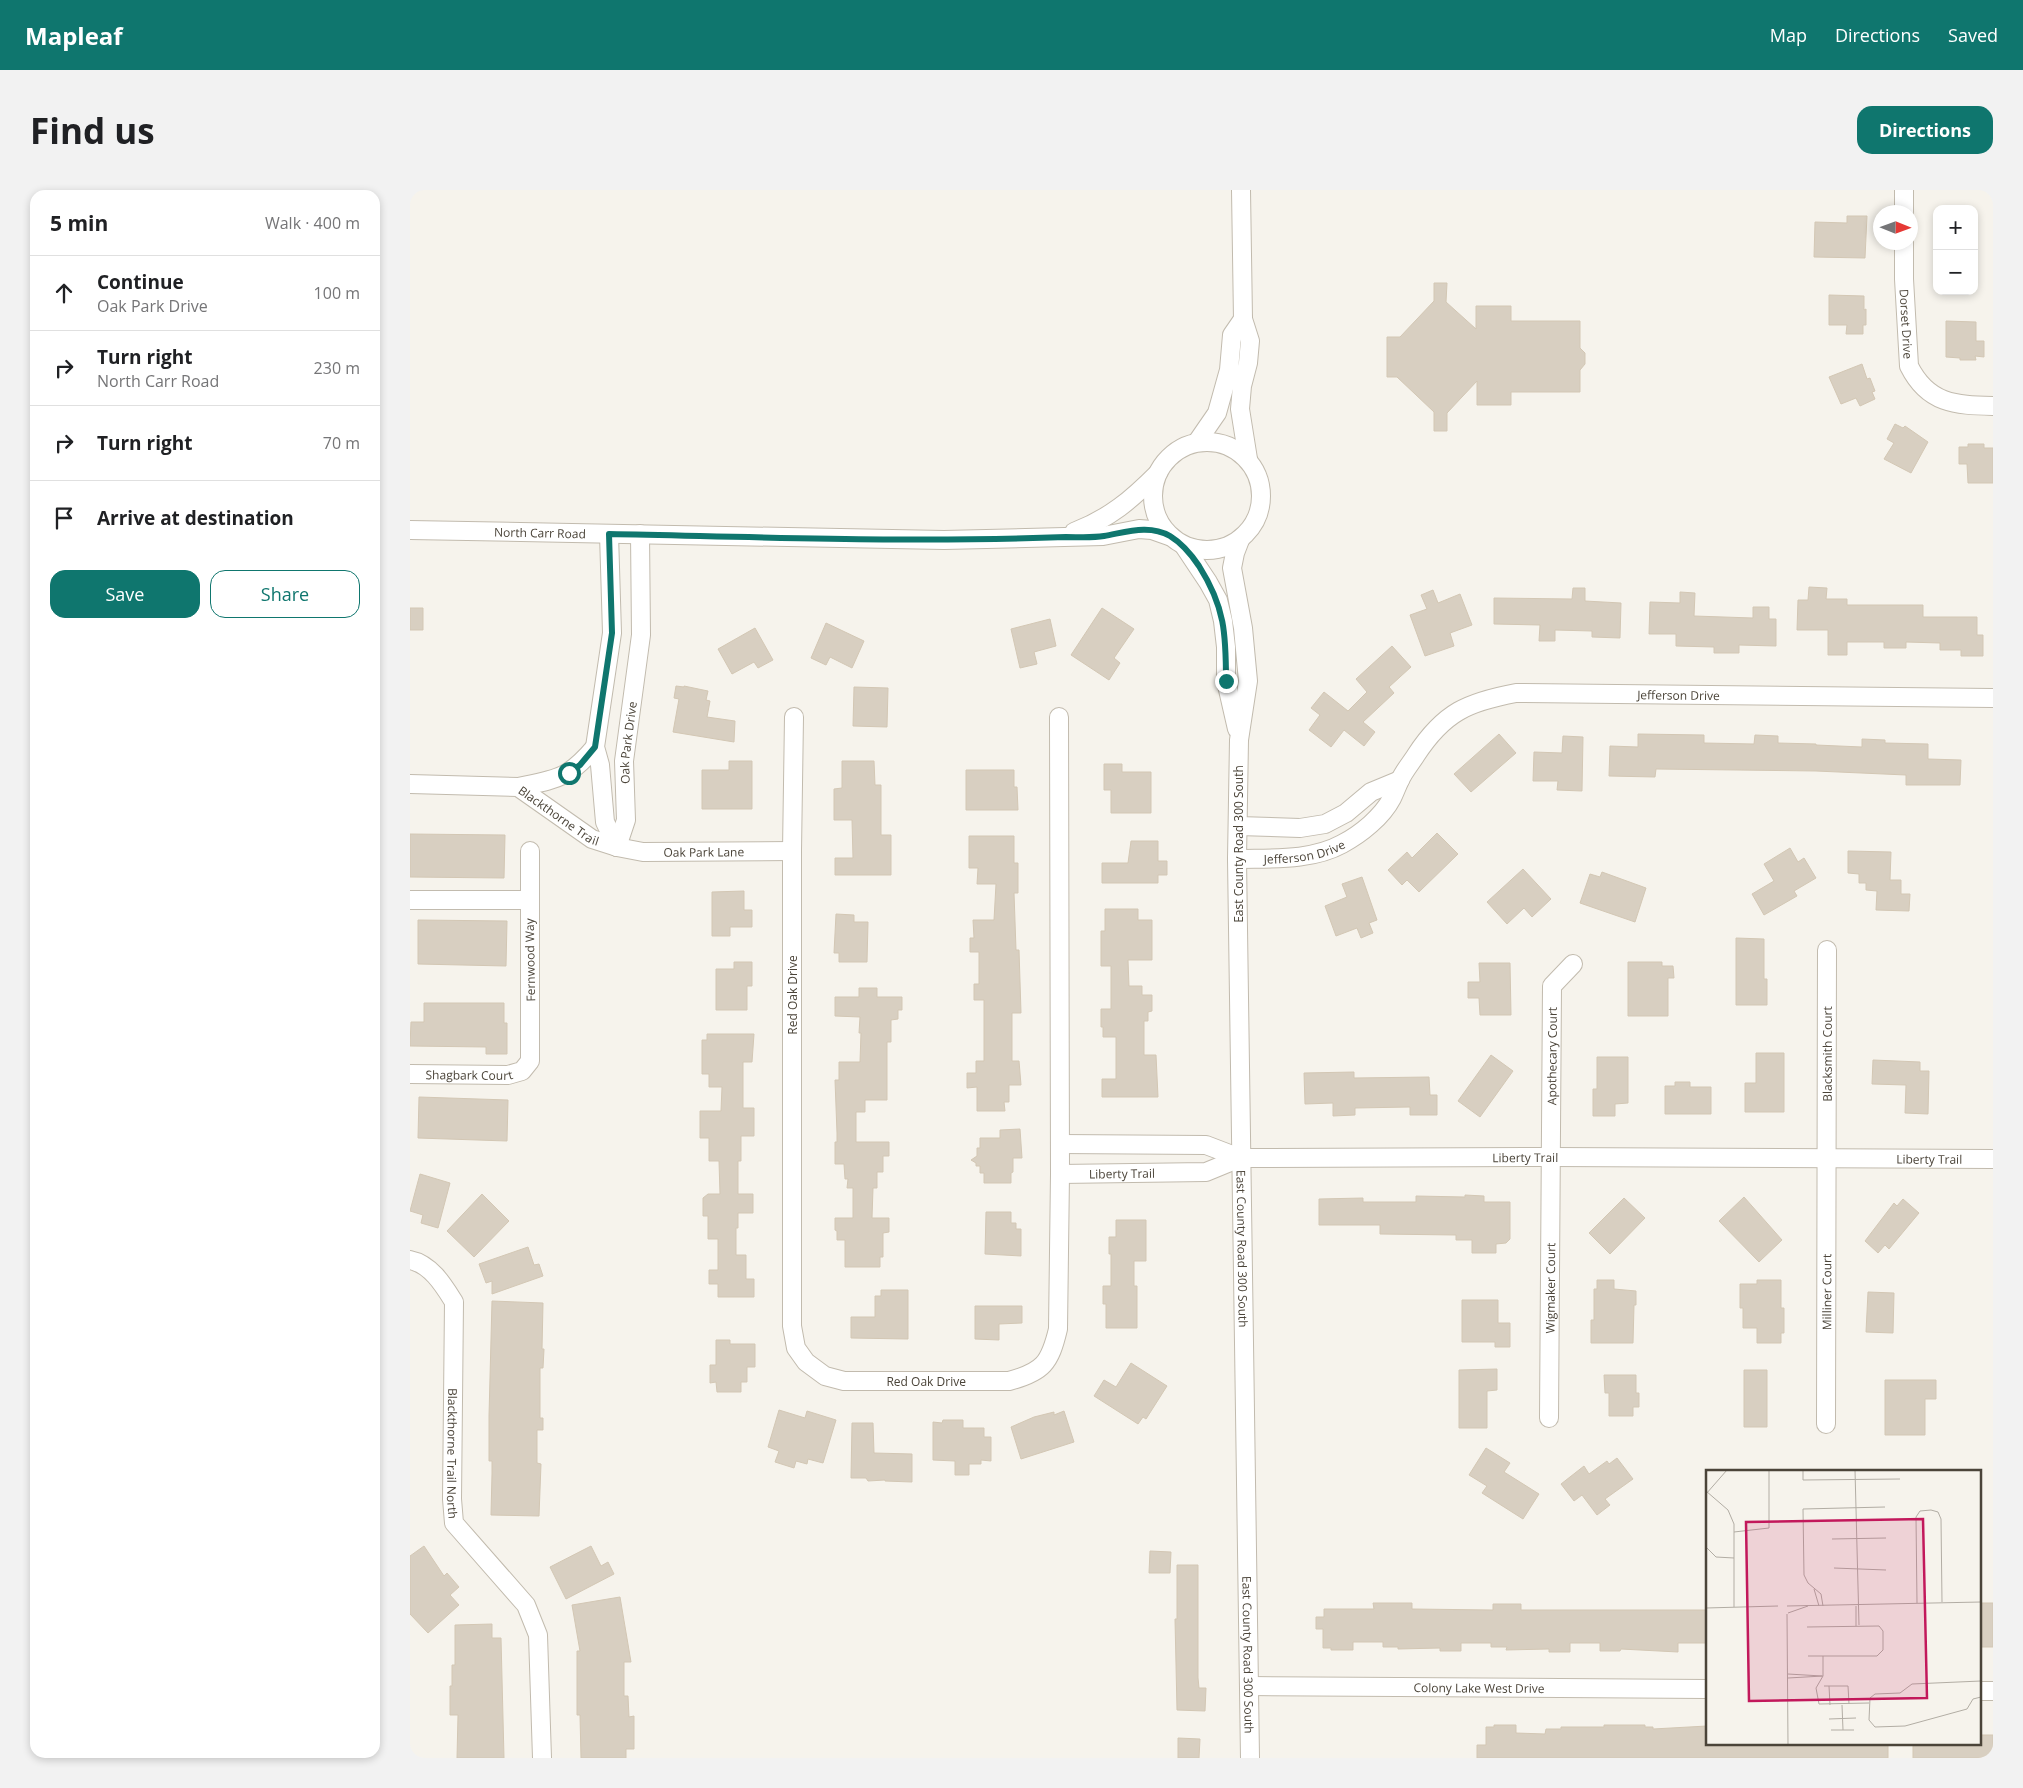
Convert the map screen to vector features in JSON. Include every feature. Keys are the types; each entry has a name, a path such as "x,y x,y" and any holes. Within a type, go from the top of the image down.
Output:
{"street":[{"path":"1241,190 1243,319 1250,341 1240,409 1248,459 1259,479 1262,501 1258,516 1251,529 1240,540 1227,547 1213,551 1198,550 1184,546 1169,536 1159,522 1153,506 1153,489 1158,472 1167,458 1181,448 1196,442 1215,442 1233,448 1248,459"},
{"path":"1904,190 1904,205"},
{"name":"Dorset Drive","path":"1904,250 1909,366 1913,374 1921,385 1948,403 1993,406"},
{"path":"1196,442 1217,413 1229,370 1232,335 1243,319"},
{"name":"North Carr Road","path":"1059,538 1093,525 1125,505 1158,472"},
{"name":"North Carr Road","path":"410,530 944,540 1103,536 1139,529 1152,530 1169,536"},
{"name":"Oak Park Drive","path":"609,534 612,633 595,747 600,765 606,822 617,847"},
{"name":"Oak Park Drive","path":"617,847 626,820 624,761 641,636 640,534"},
{"name":"East County Road 300 South","path":"1240,540 1232,568 1243,628 1248,682 1239,740 1237,859 1250,1758"},
{"name":"East County Road 300 South","path":"1184,546 1218,600 1226,647 1226,681 1239,740"},
{"name":"Jefferson Drive","path":"1237,859 1285,857 1315,853 1343,844 1378,817 1428,737 1439,724 1456,712 1474,703 1516,693 1993,698"},
{"name":"Red Oak Drive","path":"794,717 792,851 792,1326 796,1348 806,1362 825,1376 844,1381 1009,1381 1028,1376 1044,1365 1053,1350 1058,1329 1060,1174 1059,717"},
{"path":"518,787 551,781 569,773 580,765 595,747"},
{"name":"Jefferson Drive","path":"1238,826 1300,828 1325,824 1346,813 1371,792 1400,780"},
{"name":"Blackthorne Trail","path":"410,784 518,787 592,839 617,847"},
{"name":"Oak Park Lane","path":"617,847 643,852 792,851"},
{"name":"Fernwood Way","path":"526,1068 530,1061 531,1050 530,851"},
{"path":"410,900 530,900"},
{"name":"Blacksmith Court","path":"1826,1158 1827,950"},
{"name":"Apothecary Court","path":"1552,1157 1552,986 1573,964"},
{"name":"Shagbark Court","path":"410,1074 508,1075 526,1068"},
{"path":"1060,1144 1206,1145 1240,1158"},
{"name":"Wigmaker Court","path":"1549,1418 1552,1157"},
{"name":"Liberty Trail","path":"1060,1174 1206,1172 1240,1158 1993,1159"},
{"name":"Milliner Court","path":"1826,1158 1826,1424"},
{"name":"Blackthorne Trail North","path":"410,1260 416,1261 438,1278 454,1302 452,1499 454,1523 526,1605 538,1635 542,1758"},
{"name":"Colony Lake West Drive","path":"1250,1686 1706,1689"},
{"path":"1980,1691 1993,1691"}],"building":[{"path":"1847,216 1867,216 1865,258 1814,257 1815,222 1847,223"},
{"path":"1434,283 1447,283 1446,302 1476,329 1476,306 1511,306 1511,321 1580,321 1580,348 1585,353 1585,364 1580,370 1580,392 1511,392 1511,405 1477,405 1477,381 1447,413 1447,431 1434,431 1434,412 1397,377 1387,377 1387,337 1400,337 1434,301"},
{"path":"1829,295 1864,296 1866,325 1863,325 1863,334 1846,334 1847,325 1829,325"},
{"path":"1946,321 1976,322 1976,341 1984,341 1984,357 1975,356 1976,360 1960,360 1960,358 1946,357"},
{"path":"1862,364 1867,379 1870,378 1875,391 1872,392 1875,399 1860,406 1856,398 1841,404 1829,377"},
{"path":"1895,424 1903,428 1905,426 1928,442 1911,473 1884,459 1894,443 1887,439"},
{"path":"1968,444 1984,444 1984,448 1993,448 1993,483 1968,483 1967,464 1959,464 1959,447 1968,447"},
{"path":"1809,587 1827,588 1826,599 1847,599 1847,605 1923,605 1923,617 1977,617 1977,635 1983,635 1983,656 1961,656 1961,650 1940,650 1940,643 1906,642 1906,648 1884,648 1884,642 1847,642 1847,655 1828,655 1828,630 1797,630 1798,600 1808,600"},
{"path":"1573,588 1585,588 1585,601 1621,603 1620,638 1592,637 1592,631 1555,630 1555,641 1539,641 1540,625 1494,624 1494,598 1572,599"},
{"path":"1433,590 1438,603 1460,594 1472,625 1450,633 1454,646 1425,656 1410,615 1427,609 1421,595"},
{"path":"1680,592 1695,593 1694,616 1753,618 1753,607 1769,607 1769,619 1776,619 1776,646 1739,645 1739,653 1714,653 1714,647 1676,646 1676,634 1649,634 1650,602 1680,603"},
{"path":"410,608 423,608 423,630 410,630"},
{"path":"1102,608 1134,629 1114,658 1120,663 1109,680 1071,655"},
{"path":"1050,619 1056,646 1034,652 1037,664 1020,668 1011,629"},
{"path":"826,623 864,641 852,668 830,657 826,665 811,658"},
{"path":"755,628 773,660 758,668 754,662 732,674 718,649"},
{"path":"1392,646 1411,667 1389,687 1394,693 1363,722 1375,732 1364,746 1344,730 1331,747 1309,730 1320,715 1311,708 1324,692 1348,711 1367,692 1356,679"},
{"path":"676,686 708,691 706,700 710,701 707,717 735,721 734,742 673,732 679,699 674,698"},
{"path":"854,687 888,688 887,727 853,726"},
{"path":"1499,734 1516,753 1471,792 1454,774"},
{"path":"1638,734 1704,735 1704,743 1754,744 1755,735 1778,736 1778,743 1816,745 1862,747 1862,739 1885,740 1885,743 1928,744 1928,759 1961,760 1960,785 1906,785 1906,775 1816,771 1656,769 1655,777 1609,776 1610,746 1638,747"},
{"path":"1563,736 1583,737 1582,791 1557,790 1558,781 1533,781 1534,752 1562,753"},
{"path":"729,761 752,761 752,809 702,809 702,770 729,770"},
{"path":"842,761 874,761 875,785 881,785 881,835 891,835 891,875 835,875 835,858 853,858 852,820 834,820 834,789 842,788"},
{"path":"1104,764 1122,764 1122,772 1151,772 1151,813 1111,813 1111,790 1104,790"},
{"path":"966,770 1014,770 1014,787 1017,787 1018,810 966,810"},
{"path":"1437,833 1458,854 1419,892 1407,880 1402,885 1388,870 1407,852 1412,858"},
{"path":"410,834 505,835 504,878 410,877"},
{"path":"969,836 1014,836 1014,863 1018,863 1018,893 1014,893 1016,950 1019,950 1021,1013 1012,1013 1012,1061 1019,1061 1021,1085 1009,1085 1009,1102 1004,1102 1005,1111 977,1111 977,1087 967,1088 967,1073 976,1073 976,1061 984,1061 984,1000 974,1000 974,984 979,984 979,952 970,952 970,938 974,938 973,920 994,920 996,884 977,884 978,868 969,868"},
{"path":"1131,841 1158,841 1158,861 1167,861 1167,875 1158,875 1158,883 1102,883 1102,863 1128,863"},
{"path":"1790,848 1798,862 1804,858 1816,878 1794,891 1797,896 1764,915 1752,894 1774,881 1764,864"},
{"path":"1848,851 1891,852 1890,880 1901,880 1901,894 1910,894 1909,911 1876,910 1877,891 1866,890 1866,883 1859,883 1859,874 1848,873"},
{"path":"1523,869 1551,899 1532,917 1524,908 1507,924 1487,902"},
{"path":"1602,872 1646,888 1635,922 1580,903 1590,874 1600,877"},
{"path":"1362,877 1377,920 1369,923 1373,933 1361,938 1357,928 1336,936 1325,906 1347,897 1342,884"},
{"path":"744,891 744,910 752,910 752,927 730,927 730,936 712,936 712,892"},
{"path":"1105,909 1138,909 1138,920 1152,920 1152,960 1128,960 1129,986 1142,986 1142,995 1152,995 1152,1011 1148,1012 1148,1021 1144,1021 1144,1055 1156,1055 1158,1097 1102,1097 1102,1079 1116,1079 1116,1037 1103,1037 1103,1027 1101,1027 1101,1009 1111,1009 1111,966 1101,966 1101,931 1105,931"},
{"path":"836,914 854,915 854,922 868,922 867,962 839,962 839,953 834,953"},
{"path":"418,920 507,921 506,966 418,964"},
{"path":"1736,938 1764,939 1764,979 1767,979 1767,1005 1736,1005"},
{"path":"734,962 752,962 752,986 747,986 747,1010 716,1010 716,969 734,969"},
{"path":"1628,962 1662,962 1662,966 1673,966 1674,978 1668,978 1668,1016 1628,1016"},
{"path":"1479,963 1510,963 1511,1015 1480,1015 1479,998 1468,998 1468,982 1480,982"},
{"path":"859,988 877,988 877,997 902,997 902,1010 898,1010 898,1019 891,1020 891,1042 887,1042 887,1100 865,1100 865,1112 856,1112 856,1142 889,1142 889,1156 883,1156 883,1172 877,1172 877,1188 873,1188 872,1218 889,1218 889,1232 883,1233 883,1257 880,1257 880,1267 845,1267 845,1240 837,1240 837,1231 835,1230 835,1218 853,1218 853,1188 847,1188 848,1179 845,1179 844,1164 835,1164 837,1133 835,1080 839,1080 839,1062 860,1062 861,1033 859,1033 860,1017 835,1016 835,997 859,997"},
{"path":"424,1003 504,1003 504,1023 507,1023 507,1054 486,1054 486,1047 410,1046 411,1022 424,1022"},
{"path":"707,1034 754,1034 752,1062 743,1062 743,1108 754,1108 754,1136 741,1136 741,1161 738,1161 738,1194 753,1194 753,1213 738,1213 736,1255 746,1255 746,1279 754,1279 754,1297 718,1297 718,1284 709,1284 709,1270 718,1270 718,1239 708,1239 708,1216 703,1216 703,1198 708,1194 720,1194 719,1161 709,1161 709,1138 700,1138 700,1111 721,1111 722,1087 709,1087 709,1074 702,1074 702,1040 707,1040"},
{"path":"1756,1053 1784,1053 1784,1112 1745,1112 1745,1083 1756,1083"},
{"path":"1491,1055 1513,1071 1480,1117 1458,1101"},
{"path":"1597,1057 1628,1057 1628,1103 1615,1104 1615,1116 1593,1116 1593,1089 1597,1089"},
{"path":"1873,1060 1920,1062 1920,1071 1929,1071 1928,1114 1905,1113 1906,1085 1872,1084"},
{"path":"1354,1072 1354,1078 1429,1077 1430,1095 1437,1095 1437,1115 1410,1115 1410,1107 1355,1108 1355,1115 1333,1116 1333,1103 1305,1104 1304,1073"},
{"path":"1675,1082 1690,1082 1690,1087 1711,1087 1711,1114 1665,1114 1665,1086 1675,1086"},
{"path":"419,1097 508,1100 507,1141 418,1138"},
{"path":"1020,1129 1022,1158 1013,1158 1011,1183 984,1183 984,1173 980,1173 980,1166 976,1166 976,1163 971,1160 977,1156 977,1148 980,1148 980,1138 1000,1138 1000,1130"},
{"path":"420,1174 450,1183 438,1228 421,1223 423,1215 410,1211"},
{"path":"482,1194 509,1221 474,1257 447,1231"},
{"path":"1465,1195 1484,1196 1484,1202 1510,1202 1510,1239 1506,1243 1496,1244 1496,1253 1472,1253 1472,1240 1456,1240 1456,1235 1380,1234 1380,1225 1319,1225 1319,1199 1363,1198 1363,1202 1416,1202 1416,1196 1465,1197"},
{"path":"1744,1197 1782,1240 1759,1262 1719,1221"},
{"path":"1624,1198 1645,1218 1610,1254 1589,1233"},
{"path":"1903,1199 1919,1213 1889,1249 1885,1245 1878,1253 1865,1241 1894,1203 1897,1206"},
{"path":"986,1212 1011,1212 1011,1223 1016,1223 1016,1229 1021,1229 1021,1256 985,1254"},
{"path":"1116,1220 1146,1220 1146,1261 1134,1261 1134,1286 1137,1286 1137,1328 1106,1328 1106,1304 1103,1304 1103,1286 1111,1286 1109,1237 1116,1237"},
{"path":"528,1247 534,1265 539,1264 543,1276 492,1294 492,1281 486,1283 479,1264"},
{"path":"1597,1280 1614,1280 1614,1289 1636,1291 1633,1343 1591,1343 1591,1320 1594,1320 1594,1289 1597,1289"},
{"path":"1757,1280 1781,1280 1781,1308 1784,1308 1784,1333 1781,1333 1781,1343 1757,1343 1757,1328 1743,1328 1743,1308 1740,1308 1740,1284 1757,1284"},
{"path":"881,1290 908,1290 908,1339 851,1338 851,1317 875,1317 875,1296 881,1296"},
{"path":"1868,1292 1894,1293 1893,1333 1866,1332"},
{"path":"1462,1300 1498,1300 1498,1323 1510,1323 1510,1347 1495,1347 1495,1342 1462,1342"},
{"path":"492,1301 543,1303 542,1349 544,1349 543,1368 540,1368 540,1418 543,1418 543,1430 537,1430 537,1463 541,1464 539,1516 491,1515 492,1461 489,1461 489,1416"},
{"path":"975,1306 1022,1306 1022,1323 999,1324 999,1340 975,1339"},
{"path":"716,1340 730,1340 730,1344 755,1344 755,1367 747,1367 747,1382 741,1382 741,1392 717,1392 716,1382 710,1383 710,1365 716,1365"},
{"path":"1131,1363 1167,1386 1146,1419 1143,1417 1138,1424 1094,1396 1104,1380 1116,1387"},
{"path":"1497,1369 1497,1390 1487,1391 1487,1428 1459,1428 1459,1370"},
{"path":"1744,1370 1767,1370 1767,1427 1744,1427"},
{"path":"1604,1375 1636,1375 1636,1393 1639,1393 1639,1407 1633,1407 1633,1416 1609,1416 1609,1393 1605,1393"},
{"path":"1885,1380 1936,1380 1936,1399 1925,1399 1925,1435 1885,1435"},
{"path":"779,1410 805,1418 807,1411 836,1420 823,1463 808,1459 807,1464 796,1461 794,1468 775,1462 779,1451 768,1447"},
{"path":"1064,1411 1074,1442 1021,1459 1011,1427 1034,1417 1054,1412 1054,1415"},
{"path":"943,1420 963,1420 963,1428 984,1428 984,1437 991,1437 991,1461 981,1460 981,1464 969,1464 969,1475 955,1475 955,1461 933,1460 933,1422 942,1423"},
{"path":"852,1423 873,1423 874,1453 912,1454 912,1482 868,1481 866,1478 851,1478"},
{"path":"1486,1448 1510,1463 1504,1472 1539,1494 1523,1519 1482,1493 1487,1486 1469,1475"},
{"path":"1617,1458 1633,1479 1605,1499 1610,1505 1597,1515 1582,1495 1574,1501 1561,1484 1584,1466 1589,1474 1607,1461 1609,1464"},
{"path":"424,1546 444,1576 447,1573 459,1587 450,1595 459,1605 428,1633 410,1614 410,1556"},
{"path":"591,1546 601,1566 608,1562 614,1574 566,1599 550,1567"},
{"path":"1150,1551 1171,1552 1170,1573 1149,1573"},
{"path":"1177,1565 1198,1565 1198,1678 1199,1688 1206,1688 1205,1711 1177,1710 1175,1619 1177,1619"},
{"path":"620,1597 631,1662 624,1662 624,1696 628,1696 629,1717 634,1716 634,1749 626,1749 626,1758 581,1758 580,1715 577,1715 577,1651 580,1651 572,1605"},
{"path":"1373,1603 1412,1603 1412,1609 1493,1610 1493,1604 1521,1604 1521,1610 1706,1610 1706,1643 1678,1643 1678,1652 1621,1649 1620,1651 1600,1651 1600,1643 1570,1643 1570,1652 1549,1652 1549,1649 1506,1650 1507,1647 1491,1647 1491,1643 1461,1643 1461,1651 1440,1651 1440,1648 1398,1649 1398,1647 1383,1647 1383,1642 1353,1642 1353,1650 1323,1648 1323,1629 1316,1629 1316,1617 1324,1617 1324,1609 1374,1609"},
{"path":"1980,1603 1993,1603 1993,1647 1980,1647"},
{"path":"492,1624 492,1638 501,1638 504,1758 457,1758 458,1715 450,1715 452,1665 455,1665 455,1625"},
{"path":"1494,1725 1516,1725 1516,1733 1545,1734 1546,1729 1561,1729 1561,1727 1645,1725 1645,1727 1653,1727 1653,1729 1706,1726 1706,1746 1888,1746 1888,1758 1477,1758 1477,1745 1486,1745 1486,1727 1494,1727"},
{"path":"1980,1735 1993,1735 1993,1758 1913,1758 1913,1746 1980,1746"},
{"path":"1178,1738 1200,1739 1199,1758 1178,1758"}],"route":[{"path":"569,773 580,765 595,747 612,633 609,534 944,540 1103,536 1139,529 1152,530 1169,536 1184,546 1218,600 1226,647 1226,681"}]}
